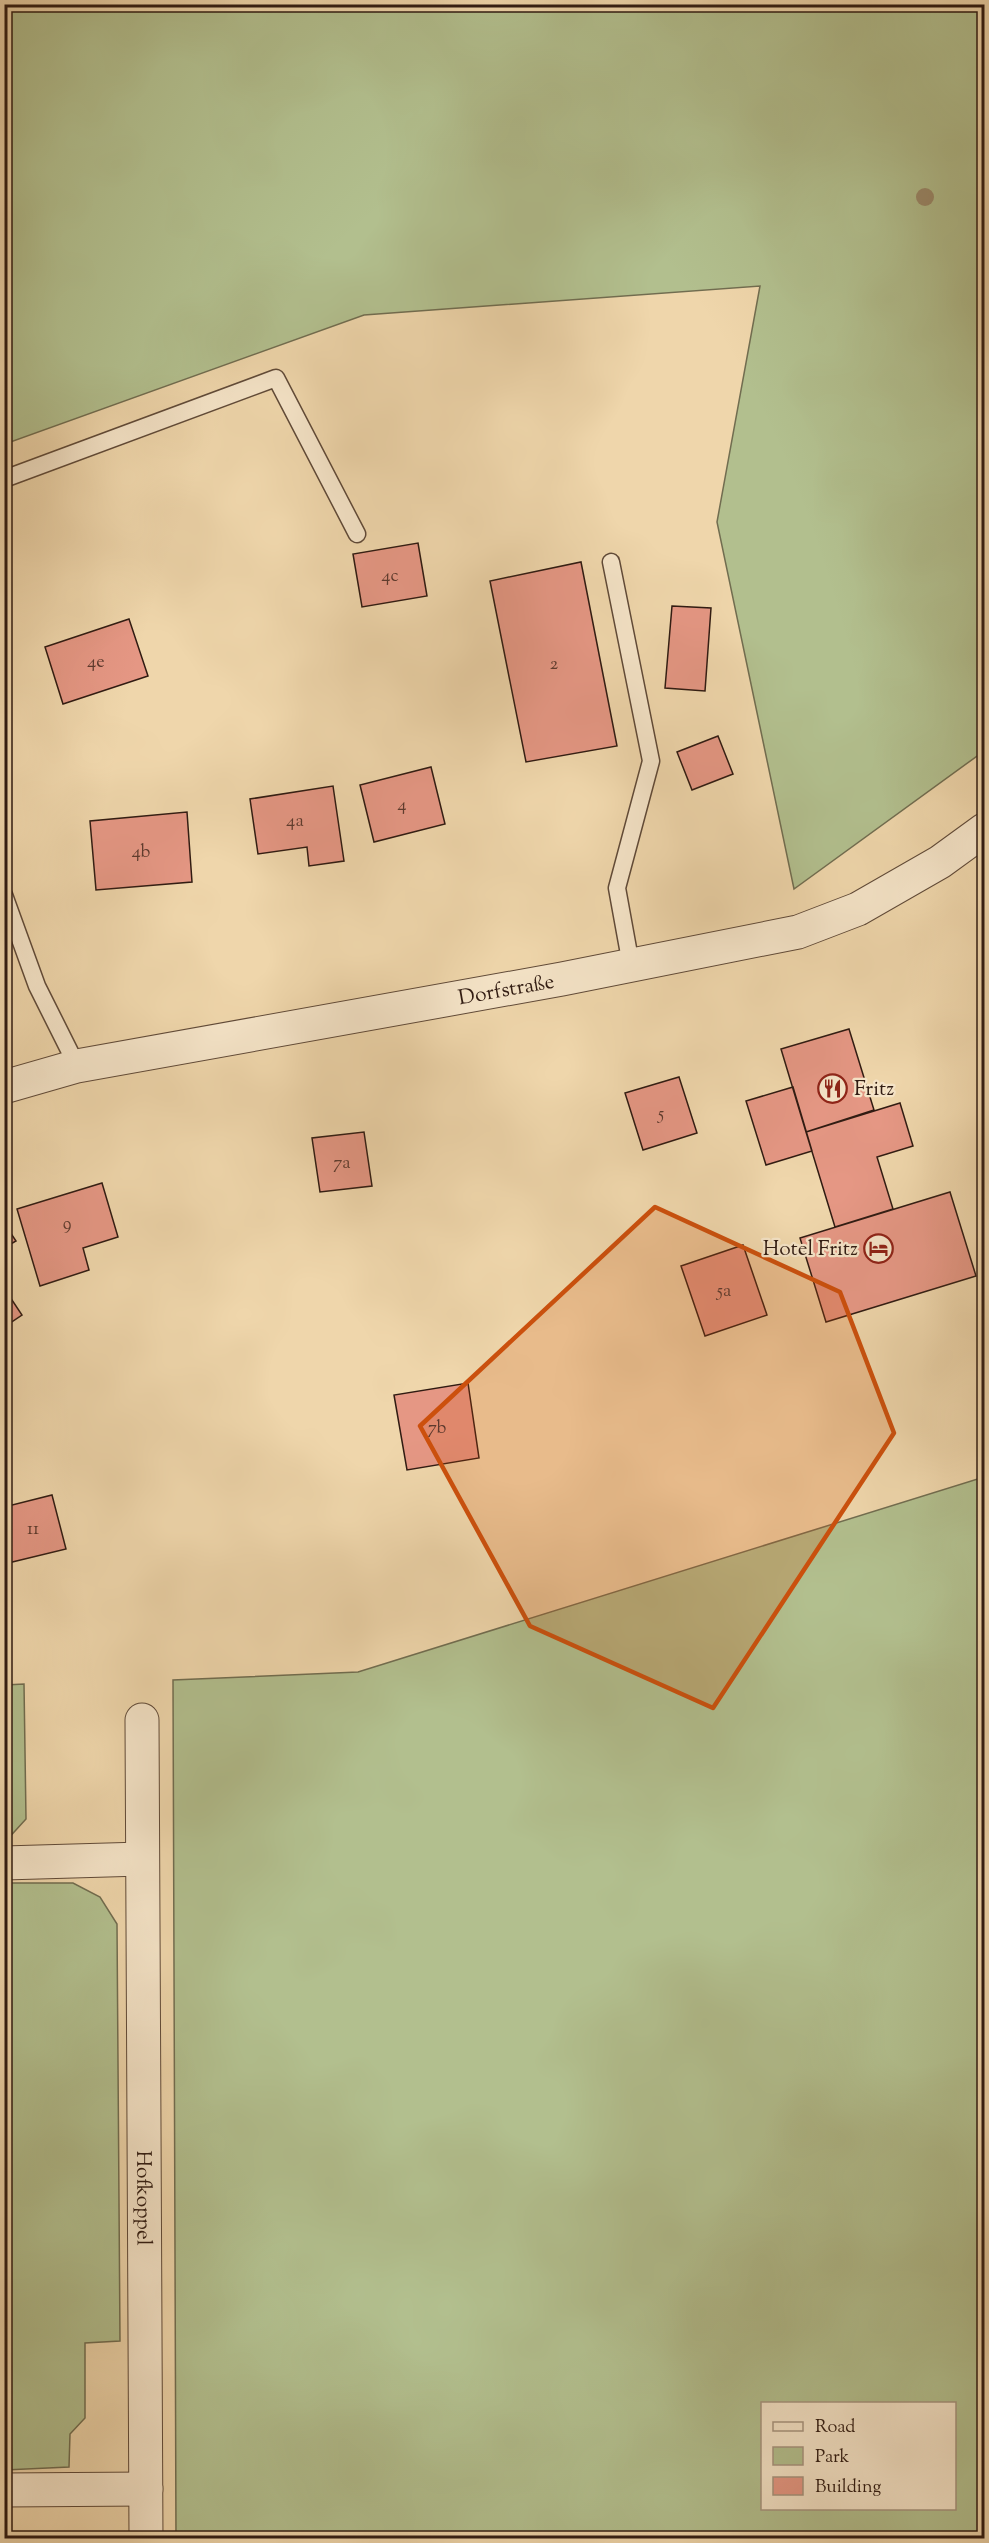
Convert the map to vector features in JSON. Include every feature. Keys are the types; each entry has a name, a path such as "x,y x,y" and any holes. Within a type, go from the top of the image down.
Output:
{"street":[{"name":"Dorfstraße","path":"4,1087 77,1066 631,965 798,932 858,909 940,862 984,830"},
{"name":"Hofkoppel","path":"141,1720 146,2538"},
{"path":"4,1863 141,1859"},
{"path":"4,2490 146,2488"}],"lane":[{"path":"4,479 276,378 357,534"},
{"path":"611,562 651,760 617,888 631,965"},
{"path":"4,895 37,986 77,1066"}],"highlighted area":[{"path":"655,1207 840,1292 894,1433 713,1708 530,1626 420,1426"}],"green space":[{"path":"4,5 984,5 984,751 794,889 717,522 760,286 364,315 5,444"},
{"path":"984,1477 984,2538 176,2538 173,1680 358,1672"},
{"path":"24,1684 26,1819 5,1842 5,1685"},
{"path":"5,1883 73,1883 100,1897 117,1924 120,2341 85,2343 85,2418 70,2434 69,2467 5,2470"}],"building":[{"path":"418,543 427,596 362,607 353,554"},
{"path":"581,562 617,746 526,762 490,581"},
{"path":"672,606 711,608 705,691 665,688"},
{"path":"129,619 148,676 63,704 45,647"},
{"path":"718,736 733,774 692,790 677,752"},
{"path":"431,767 445,824 374,842 360,785"},
{"path":"333,786 344,861 309,866 307,847 258,854 250,799"},
{"path":"187,812 192,882 96,890 90,821"},
{"path":"849,1029 874,1110 806,1132 781,1049"},
{"path":"679,1077 697,1133 643,1150 625,1093"},
{"path":"793,1087 812,1151 766,1165 746,1101"},
{"path":"900,1103 913,1146 877,1157 893,1209 835,1227 806,1132"},
{"path":"364,1132 372,1186 320,1192 312,1138"},
{"path":"102,1183 118,1237 83,1248 89,1270 40,1286 17,1209"},
{"path":"950,1192 976,1276 826,1322 800,1238"},
{"path":"4,1223 16,1241 4,1248"},
{"path":"743,1245 767,1315 705,1336 681,1266"},
{"path":"4,1288 22,1315 4,1327"},
{"path":"468,1383 479,1458 407,1470 394,1395"},
{"path":"52,1495 66,1549 4,1564 4,1507"}],"place":[{"name":"Fritz","path":"833,1088"},
{"name":"Hotel Fritz","path":"879,1248"}]}
